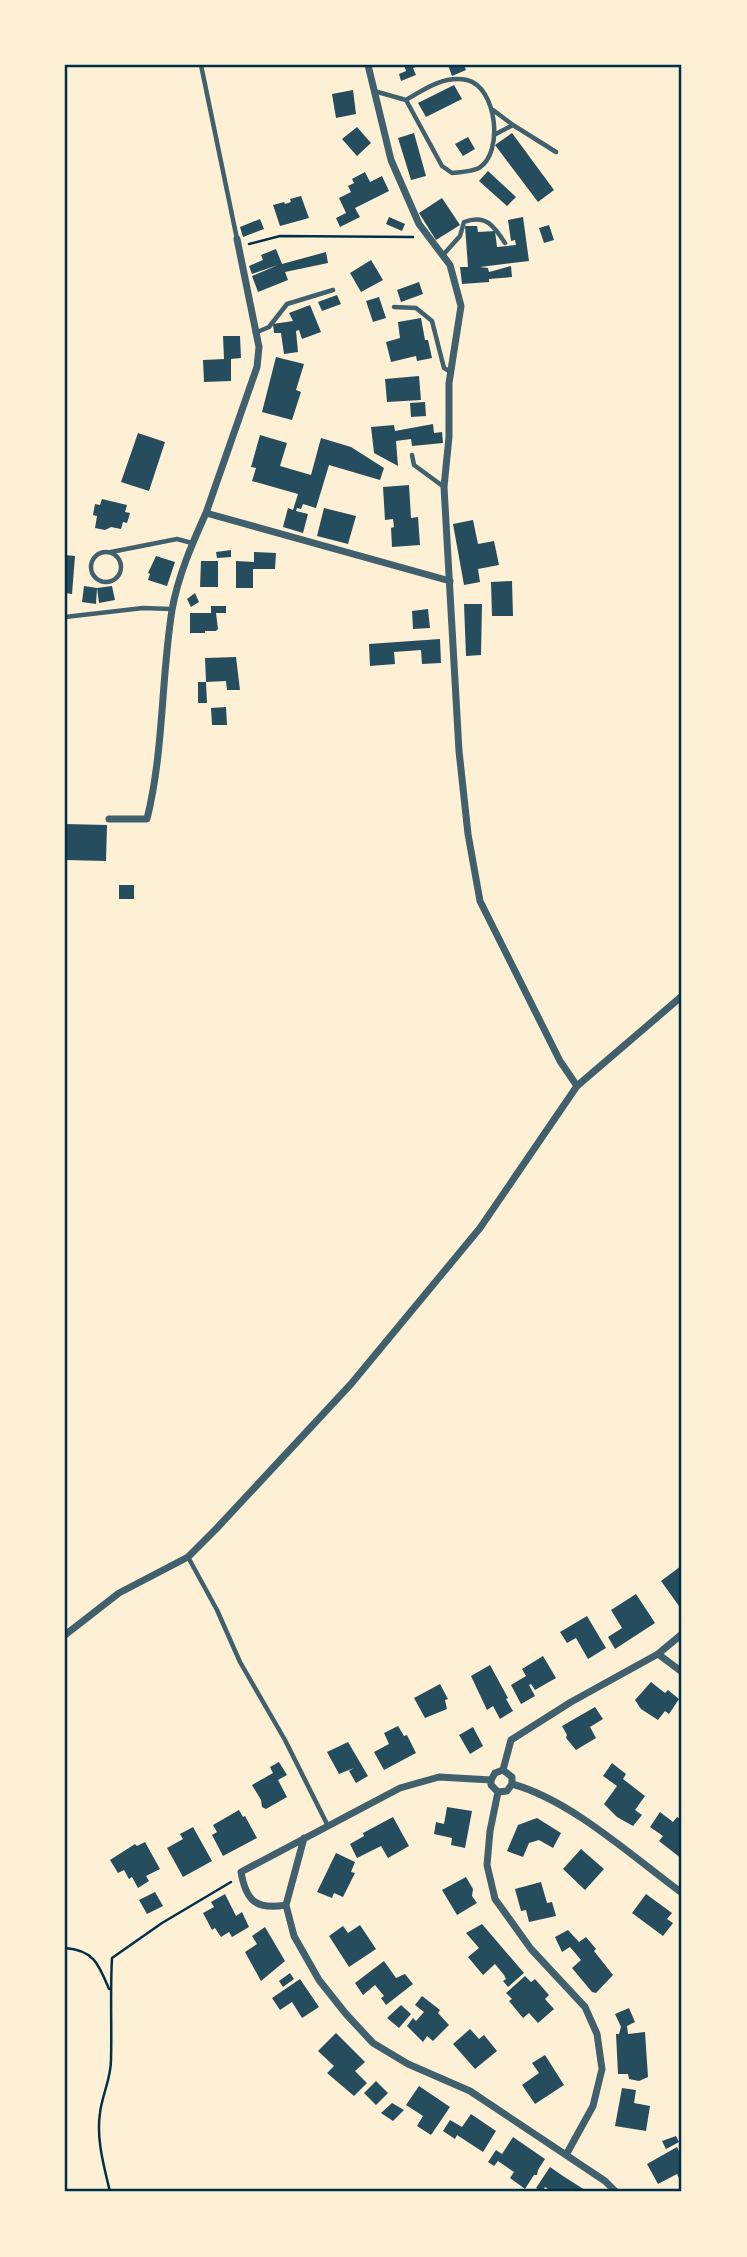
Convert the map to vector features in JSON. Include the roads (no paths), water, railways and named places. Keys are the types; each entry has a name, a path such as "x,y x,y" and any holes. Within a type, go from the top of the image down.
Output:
{"street":[{"path":"368,65 391,160 419,224 450,265 461,306 449,383 449,438 444,487 459,751 468,834 480,901 560,1061 577,1086"},
{"path":"109,819 147,819 156,785 172,609 192,543 206,513 257,367 259,347 238,242"},
{"path":"206,513 450,581"},
{"path":"65,1635 119,1593 188,1557 217,1528 351,1384 480,1228 577,1086 682,996"},
{"path":"503,1770 511,1740 570,1702 658,1654 682,1634"},
{"path":"658,1654 682,1672"},
{"path":"498,1792 491,1785 491,1780 495,1773 503,1770"},
{"path":"498,1792 507,1791 512,1784 512,1777 503,1770"},
{"path":"286,1905 261,1907 250,1899 243,1886 241,1872 400,1788 439,1777 491,1780"},
{"path":"512,1784 536,1790 570,1810 682,1894"},
{"path":"498,1792 490,1830 487,1865 495,1899 531,1949 585,2007 597,2034 601,2069 593,2106 566,2155"},
{"path":"304,1838 286,1905 294,1936 319,1980 346,2014 373,2043 408,2064 470,2091 605,2181 616,2192"}],"lane":[{"path":"201,65 218,157 238,242"},
{"path":"406,100 429,86 450,80 467,80 478,86 493,110 556,152"},
{"path":"373,91 406,100 442,166 452,173 480,167 487,158 493,135 493,110"},
{"path":"493,135 513,125"},
{"path":"442,255 460,236 464,222 470,220 486,220 493,225 505,243"},
{"path":"255,333 269,327 287,304 333,290"},
{"path":"394,307 416,308 432,321 444,368 451,372"},
{"path":"412,455 414,465 444,487"},
{"path":"110,552 120,562 120,571 114,579 100,581 93,574 91,564 100,553 177,539 192,543"},
{"path":"65,617 143,608 172,609"},
{"path":"188,1557 217,1610 240,1662 285,1740 328,1826"}]}
